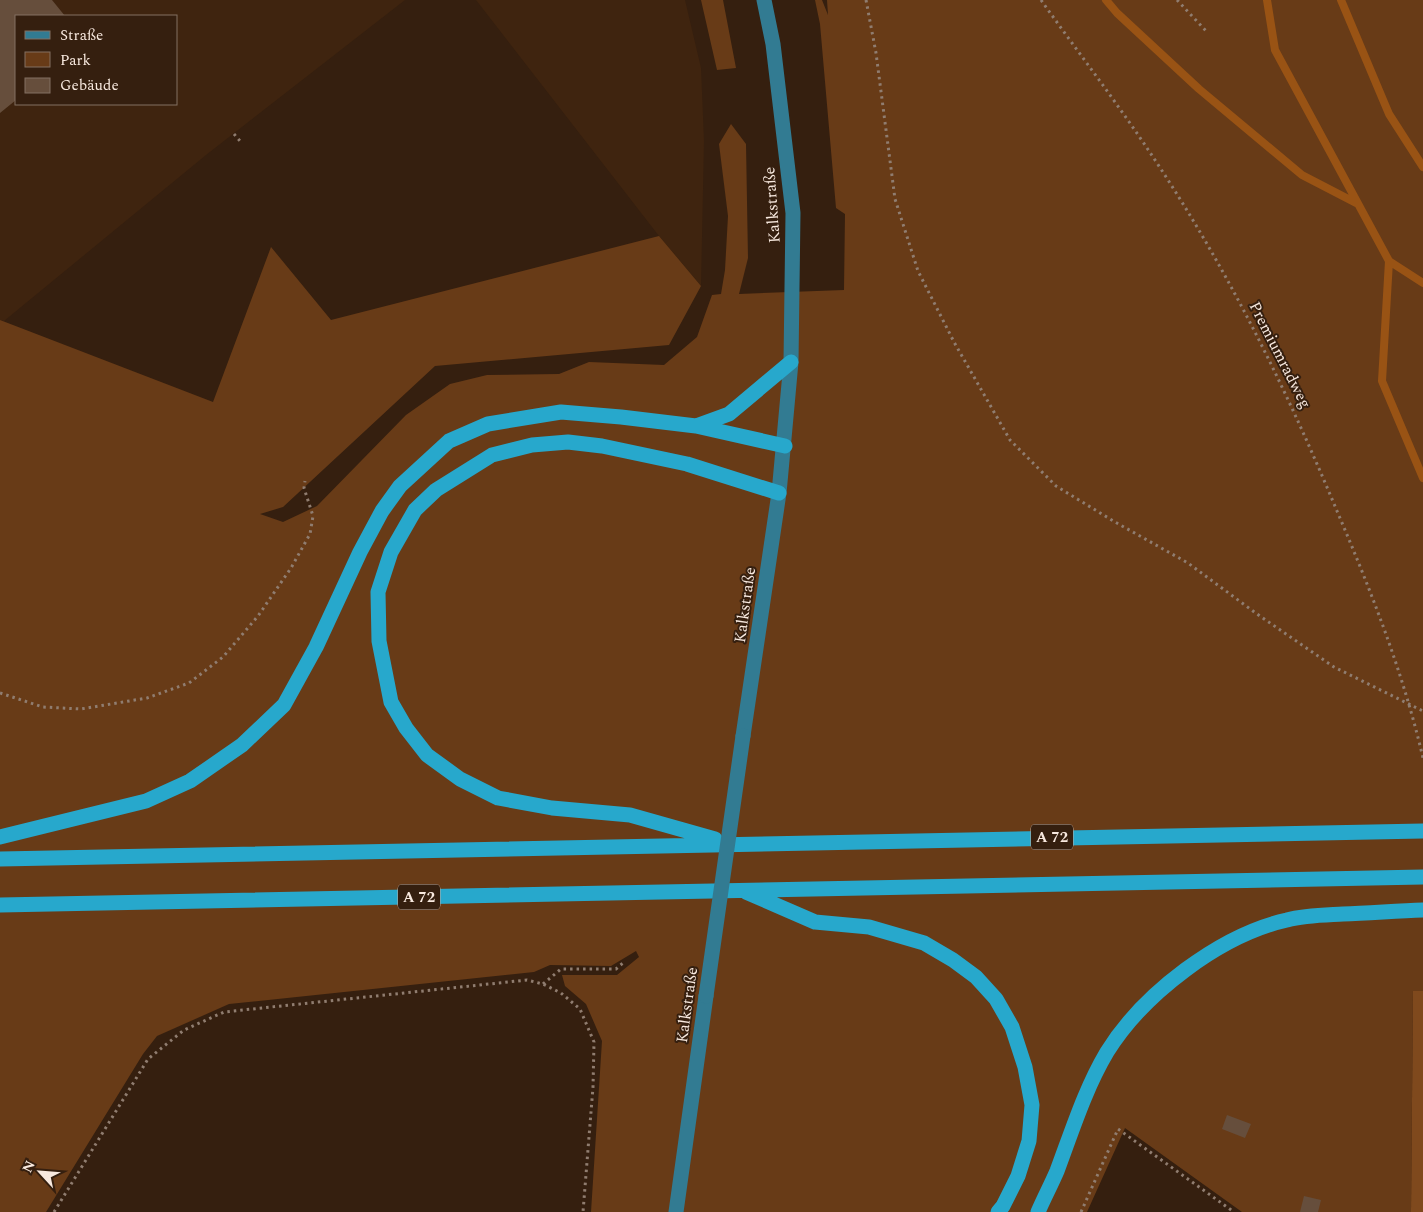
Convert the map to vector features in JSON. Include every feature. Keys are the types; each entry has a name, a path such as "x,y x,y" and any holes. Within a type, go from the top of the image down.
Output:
{"highway":[{"path":"696,426 729,414 753,396 791,362"},
{"path":"0,837 146,801 190,781 242,745 284,705 316,647 360,552 382,511 400,486 449,441 488,424 561,412 621,416 696,426 784,446"},
{"path":"731,844 630,815 552,808 498,798 460,779 427,755 406,728 391,702 379,641 378,592 392,552 415,510 436,490 492,455 532,444 568,442 602,446 687,464 779,493"},
{"name":"A 72","path":"0,859 1423,831"},
{"name":"A 72","path":"0,905 1423,877"},
{"path":"743,890 815,922 869,927 924,943 953,960 976,977 996,999 1012,1027 1025,1067 1032,1105 1029,1141 1018,1176 998,1212"},
{"path":"1038,1212 1056,1173 1088,1089 1108,1051 1133,1019 1160,990 1203,958 1246,933 1287,920 1325,915 1423,910"}],"main road":[{"name":"Kalkstraße","path":"676,1212 779,493 791,362 793,213 773,44 764,0"}],"path":[{"path":"866,0 876,54 895,198 918,271 954,342 1010,440 1056,486 1114,522 1188,563 1257,614 1334,667 1423,711"},
{"name":"Premiumradweg","path":"1041,0 1152,156 1197,227 1251,321 1304,431 1368,583 1395,656 1423,758"},
{"path":"1177,0 1208,33"},
{"path":"234,134 240,141"},
{"path":"0,693 43,707 81,709 147,698 189,682 224,657 258,616 291,568 310,534 313,516 304,488 305,481"},
{"path":"543,984 561,970 616,969 624,962"},
{"path":"54,1212 148,1059 184,1030 224,1012 527,980 543,984 561,992 580,1009 594,1042 593,1087 583,1212"},
{"path":"1080,1212 1118,1129 1234,1212"}],"shaded area":[{"path":"0,0 405,0 206,155 4,321 0,320"},
{"path":"476,0 685,0 701,68 704,141 701,286 659,236"},
{"path":"1413,991 1423,991 1423,1212 1411,1212"}],"green space":[{"path":"701,0 723,0 736,68 717,70"},
{"path":"815,0 822,0 828,15 827,0 1423,0 1423,991 1413,991 1411,1212 1242,1212 1125,1128 1087,1212 591,1212 602,1041 586,1004 565,986 562,975 617,975 639,957 636,951 611,966 550,965 534,972 229,1004 157,1036 143,1054 46,1212 0,1212 0,320 213,402 271,247 331,320 659,236 701,286 669,345 435,366 283,507 260,514 283,522 317,506 406,415 450,384 487,375 559,374 589,362 664,365 697,337 712,295 721,294 725,270 728,216 719,144 731,124 746,144 748,258 739,294 844,290 845,214 836,208 820,24"}],"building":[{"path":"0,0 52,0 64,15 15,15 15,101 0,113"},
{"path":"1227,1115 1251,1124 1245,1138 1222,1129"},
{"path":"1304,1196 1321,1200 1318,1212 1300,1212"}],"waterway":[{"path":"1106,0 1117,13 1199,89 1302,175 1358,204"},
{"path":"1267,0 1275,50 1389,261 1423,283"},
{"path":"1341,0 1389,114 1423,167"},
{"path":"1389,261 1382,381 1423,478"}]}
